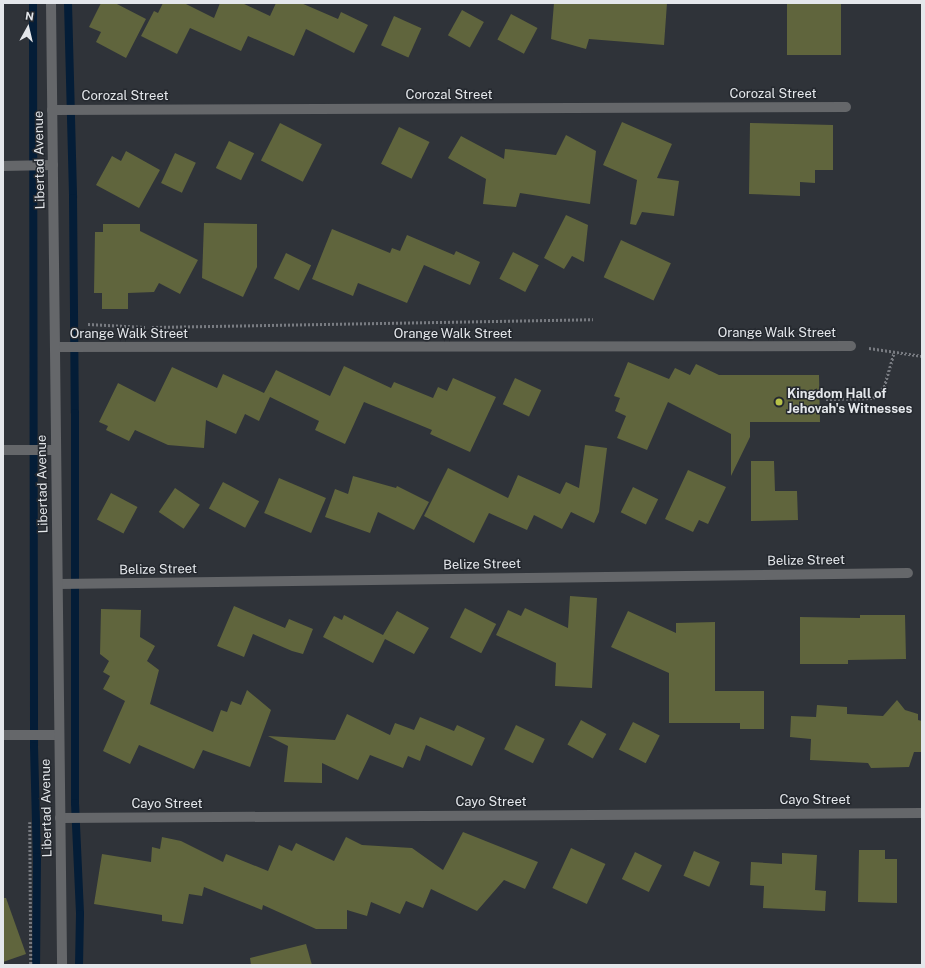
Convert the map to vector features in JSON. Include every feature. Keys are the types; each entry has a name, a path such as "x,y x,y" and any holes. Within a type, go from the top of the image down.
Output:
{"street":[{"name":"Libertad Avenue","path":"51,3 62,965"},
{"name":"Corozal Street","path":"52,110 846,107"},
{"path":"3,166 53,165"},
{"name":"Orange Walk Street","path":"55,347 851,346"},
{"path":"3,450 56,450"},
{"name":"Belize Street","path":"58,584 908,573"},
{"path":"3,735 59,735"},
{"name":"Cayo Street","path":"60,818 922,813"}],"path":[{"path":"88,324 145,327 593,318"},
{"path":"851,346 922,356"},
{"path":"826,399 873,398 884,387 894,352"},
{"path":"30,822 31,965"}],"building":[{"path":"101,3 115,3 146,19 126,58 96,42 101,32 89,27"},
{"path":"163,3 184,3 214,18 220,3 242,3 270,16 276,3 301,3 338,19 341,12 368,25 354,53 306,29 294,56 248,36 241,51 190,28 177,54 141,36 154,11 158,13"},
{"path":"554,3 667,3 664,45 589,39 586,49 551,39"},
{"path":"787,3 841,3 841,55 787,55"},
{"path":"462,10 484,22 470,47 448,35"},
{"path":"511,14 537,28 524,54 497,40"},
{"path":"394,16 421,28 408,57 381,45"},
{"path":"622,122 672,144 657,178 679,181 674,216 642,212 636,225 630,224 637,180 603,165"},
{"path":"280,123 322,144 303,182 261,160"},
{"path":"750,123 833,125 833,170 815,170 815,183 800,182 800,196 749,194"},
{"path":"399,127 430,142 412,179 381,164"},
{"path":"566,135 596,151 590,204 520,193 516,207 483,204 486,179 448,158 461,136 504,159 505,149 556,155"},
{"path":"229,141 254,153 241,180 216,168"},
{"path":"126,151 160,170 139,208 96,185 112,156 121,161"},
{"path":"175,153 196,163 182,193 161,183"},
{"path":"566,215 588,225 584,262 572,256 564,269 544,258"},
{"path":"204,223 257,224 257,267 243,297 202,278"},
{"path":"103,224 140,224 140,231 198,260 180,294 159,283 154,292 128,293 128,309 102,309 102,293 94,293 95,232 103,232"},
{"path":"332,229 390,253 392,248 400,251 407,235 454,255 456,251 480,262 470,285 424,265 407,303 358,283 353,296 312,279"},
{"path":"621,240 671,263 654,300 604,277"},
{"path":"513,252 539,265 525,292 499,279"},
{"path":"286,253 311,265 299,290 274,278"},
{"path":"628,362 669,379 675,368 690,375 696,364 719,375 819,375 820,422 750,422 750,437 731,476 731,434 668,402 647,450 617,438 626,416 615,411 620,398 614,396"},
{"path":"344,366 391,388 394,382 433,398 438,387 447,391 453,378 496,397 470,452 430,434 432,430 364,402 345,444 315,430 319,421 270,397 259,421 245,414 236,434 206,420 204,448 168,445 135,430 129,441 106,430 108,426 99,422 118,383 155,402 172,367 217,388 223,374 264,393 276,370 330,396"},
{"path":"515,378 541,390 529,417 503,404"},
{"path":"585,445 607,448 599,512 594,523 571,512 562,529 534,515 527,530 489,513 474,543 424,516 448,468 508,498 518,475 560,494 566,482 579,488"},
{"path":"751,461 774,461 775,491 797,491 798,520 751,521"},
{"path":"688,470 726,487 708,524 699,520 693,532 665,519"},
{"path":"353,476 396,488 397,486 429,502 414,530 378,512 370,533 325,517 335,489 348,494"},
{"path":"279,478 326,498 311,533 264,513"},
{"path":"223,482 259,501 245,528 209,508"},
{"path":"633,487 658,499 646,524 621,512"},
{"path":"175,488 200,505 184,529 159,512"},
{"path":"111,493 137,507 123,534 97,519"},
{"path":"570,596 597,598 592,688 555,686 556,663 496,635 508,610 521,616 525,608 568,628"},
{"path":"234,606 285,628 289,619 313,629 303,654 292,651 253,634 244,657 217,646"},
{"path":"465,608 496,624 481,653 450,637"},
{"path":"101,609 141,610 140,637 155,646 147,661 159,670 150,704 213,732 221,710 227,712 231,701 241,705 247,690 271,710 250,767 203,750 194,769 139,745 130,764 103,751 125,701 103,689 110,676 103,672 109,661 100,654"},
{"path":"397,611 429,628 414,654 385,639 373,663 323,637 334,616 342,620 344,615 383,635"},
{"path":"628,611 676,633 676,623 715,622 715,691 764,691 764,729 740,729 740,723 669,723 669,673 611,647"},
{"path":"860,615 905,615 906,659 848,660 848,664 800,664 800,617 860,618"},
{"path":"897,700 905,710 918,714 918,720 922,721 922,752 914,752 909,767 871,768 868,763 810,760 811,739 790,737 791,716 816,717 817,705 847,707 847,714 883,716"},
{"path":"347,714 390,735 395,723 414,730 420,717 454,731 457,725 485,738 472,766 426,745 420,761 408,756 403,768 370,755 358,780 322,763 322,783 284,782 288,746 268,736 335,740"},
{"path":"581,720 606,734 593,759 567,744"},
{"path":"633,722 660,736 646,763 619,750"},
{"path":"516,725 545,739 533,763 504,749"},
{"path":"463,832 538,862 525,889 504,880 477,911 431,889 423,908 406,901 400,914 371,902 367,916 347,910 347,929 316,929 263,905 262,910 204,887 202,896 189,894 183,924 162,921 162,915 94,904 102,854 151,862 152,847 160,849 162,837 181,841 223,862 226,854 268,871 279,845 292,851 296,843 334,861 346,837 362,845 412,848 443,870"},
{"path":"571,848 605,864 587,904 552,888"},
{"path":"859,850 885,850 885,859 897,859 897,903 858,902"},
{"path":"694,851 720,862 709,887 683,876"},
{"path":"635,852 662,865 649,892 622,879"},
{"path":"782,853 817,855 815,890 826,891 825,911 763,908 764,886 750,885 751,862 782,864"},
{"path":"3,898 6,898 26,954 3,962"},
{"path":"306,944 312,965 251,965 250,958"}],"waterway":[{"path":"33,3 34,746 37,857 36,965"},
{"path":"68,3 73,198 75,413 75,803 80,914 79,965"}],"place":[{"name":"Kingdom Hall of Jehovah's Witnesses","path":"779,402"}]}
